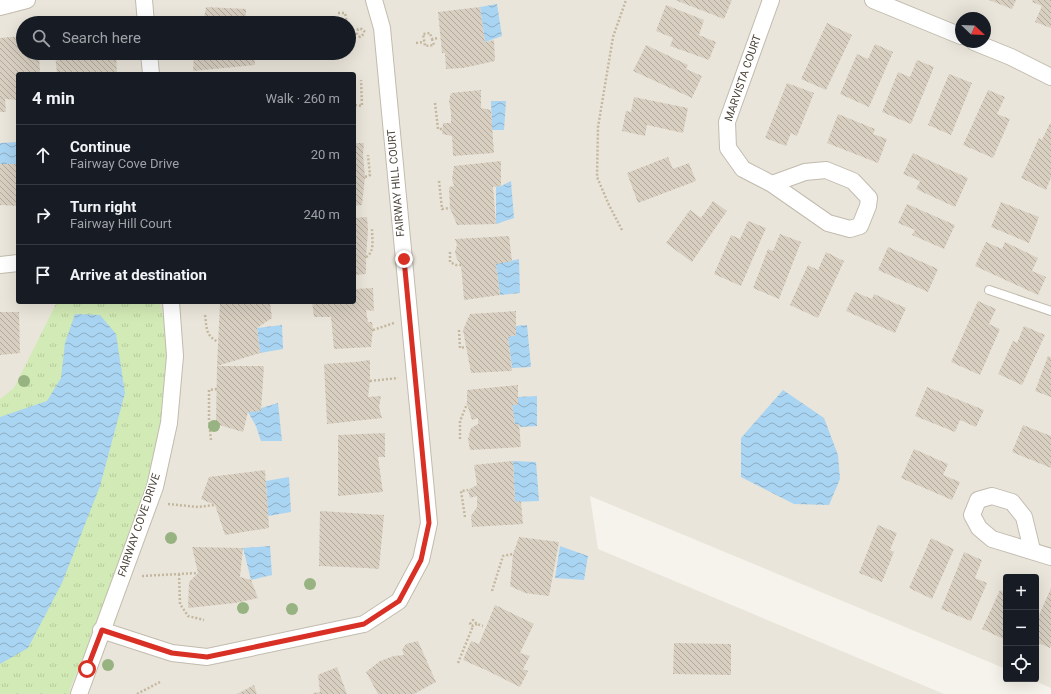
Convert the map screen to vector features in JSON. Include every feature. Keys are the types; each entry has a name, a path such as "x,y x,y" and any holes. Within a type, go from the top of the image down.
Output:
{"street":[{"path":"0,7 27,0"},
{"path":"144,0 145,16"},
{"name":"FAIRWAY HILL COURT","path":"102,630 172,653 207,657 364,624 399,601 421,560 429,523 382,28 374,0"},
{"name":"MARVISTA COURT","path":"771,0 726,122 728,148 743,169 772,184 828,223 850,229 860,226 868,206 869,198 854,181 826,170 805,172 772,184"},
{"path":"873,0 955,34"},
{"path":"989,48 1011,57 1051,77"},
{"path":"150,60 151,72"},
{"path":"0,265 16,263"},
{"name":"FAIRWAY COVE DRIVE","path":"79,694 155,487 169,423 175,356 171,304"},
{"path":"1032,550 1051,557"}],"lane":[{"path":"989,290 1051,311"}],"path":[{"path":"622,230 597,177 597,170 598,127 613,37 626,0"},
{"path":"338,13 345,13 346,16"},
{"path":"430,33 432,39 434,45 425,46 423,34 430,33"},
{"path":"432,39 438,38"},
{"path":"416,43 424,42"},
{"path":"356,105 362,106 361,80"},
{"path":"435,103 438,129 442,129"},
{"path":"365,177 370,176 368,155"},
{"path":"439,181 442,209 450,208"},
{"path":"366,257 370,254 372,249 372,229"},
{"path":"450,252 450,262 461,266"},
{"path":"205,315 207,332 218,342"},
{"path":"373,330 397,322"},
{"path":"459,330 460,348 465,347"},
{"path":"370,381 400,378"},
{"path":"211,440 209,421 209,390 217,390"},
{"path":"460,439 460,421 467,404"},
{"path":"465,517 460,490 468,490"},
{"path":"168,504 198,507 215,505"},
{"path":"492,591 503,556 513,554"},
{"path":"142,576 198,573"},
{"path":"179,574 180,604 188,616 204,620"},
{"path":"458,663 474,626 470,624 473,620 476,624 483,626"},
{"path":"137,694 160,682"}],"shaded area":[{"path":"0,0 1051,0 1051,688 1037,682 1039,682 1039,574 1003,574 1003,668 590,496 598,549 944,694 0,694"}],"green space":[{"path":"56,304 160,304 174,368 146,508 68,693 121,612 77,694 0,694 0,399 14,388"}],"water":[{"path":"497,4 502,36 485,42 480,7"},
{"path":"491,101 506,101 504,130 492,130"},
{"path":"16,142 16,164 0,164 0,143"},
{"path":"511,181 514,218 496,224 496,187 493,187 501,186"},
{"path":"519,259 520,293 500,295 496,264"},
{"path":"75,314 100,315 116,334 125,393 100,486 62,583 28,648 0,664 0,417 47,401 61,378 65,343"},
{"path":"282,325 283,349 260,353 257,328"},
{"path":"527,325 531,367 512,368 508,337 516,335 516,326"},
{"path":"783,390 824,418 838,455 840,479 829,505 794,504 741,477 741,438"},
{"path":"537,396 537,426 520,427 519,424 515,424 512,405 518,405 518,397"},
{"path":"278,403 282,441 261,441 256,426 248,412"},
{"path":"513,461 536,462 539,501 515,502"},
{"path":"289,477 291,512 268,516 266,481"},
{"path":"270,546 272,575 251,580 243,548"},
{"path":"560,546 588,556 584,580 555,578"}],"building":[{"path":"675,0 732,0 724,19"},
{"path":"989,0 1016,0 1012,9"},
{"path":"1033,0 1051,0 1051,28 1035,22 1042,6 1032,2"},
{"path":"666,5 704,20 699,35 716,42 709,60 670,46 673,38 656,31"},
{"path":"206,7 246,9 246,16 204,16"},
{"path":"480,7 485,42 494,40 495,61 463,68 446,69 445,53 442,53 438,12"},
{"path":"827,23 852,35 826,90 801,79"},
{"path":"16,37 16,60 39,60 40,72 16,72 16,100 5,99 6,112 0,112 0,38"},
{"path":"875,44 893,52 869,107 840,94 857,54 868,59"},
{"path":"646,45 688,65 686,69 702,76 692,98 633,71"},
{"path":"56,60 116,60 117,72 57,72"},
{"path":"194,60 255,60 255,65 193,71"},
{"path":"917,60 934,67 911,124 882,112 898,72 910,77"},
{"path":"949,74 972,83 951,135 928,125"},
{"path":"787,83 814,93 797,136 791,133 786,146 765,138"},
{"path":"481,90 481,108 491,110 494,153 453,156 452,136 442,134 443,123 451,123 449,101 451,93"},
{"path":"988,90 1005,97 997,114 1010,119 993,158 963,145"},
{"path":"634,97 688,108 683,133 647,125 645,136 622,131 626,111 631,112"},
{"path":"838,114 875,129 873,134 887,139 878,163 827,143"},
{"path":"1050,123 1051,178 1046,190 1021,178 1039,138 1042,140"},
{"path":"356,143 364,143 363,155 365,177 362,205 356,206"},
{"path":"913,153 968,178 955,207 916,189 920,181 903,174"},
{"path":"668,157 673,169 689,163 696,181 638,203 627,173"},
{"path":"501,161 501,186 493,187 496,224 457,225 450,208 449,187 454,186 452,179 454,166"},
{"path":"0,164 16,164 16,206 0,205"},
{"path":"713,201 727,211 692,262 666,243 690,210 701,218"},
{"path":"1001,202 1039,217 1029,243 991,227"},
{"path":"907,204 955,225 944,249 912,235 915,230 898,223"},
{"path":"367,217 368,230 366,274 356,275 356,218"},
{"path":"748,221 766,228 741,286 714,274 731,235 740,239"},
{"path":"780,234 801,242 779,299 753,288 768,249 773,251"},
{"path":"509,236 512,261 496,264 500,295 464,300 461,265 455,252 457,245 455,239"},
{"path":"986,242 1002,249 1005,242 1038,258 1032,271 1046,277 1038,295 975,266"},
{"path":"888,247 938,269 928,292 878,270"},
{"path":"826,252 844,261 818,318 790,305 808,265 818,270"},
{"path":"373,288 374,311 366,310 368,322 372,322 373,330 371,347 334,349 331,317 314,317 312,304 356,304 356,289"},
{"path":"855,292 872,299 874,294 906,308 895,333 846,311"},
{"path":"978,301 996,309 989,324 1000,329 980,375 951,362"},
{"path":"220,304 270,304 272,318 257,328 260,353 217,366"},
{"path":"516,311 516,335 508,337 512,371 471,373 463,330 470,314"},
{"path":"0,312 19,312 20,353 0,355"},
{"path":"1024,326 1045,335 1022,385 998,374 1013,341 1017,343"},
{"path":"1048,356 1051,357 1051,397 1035,391"},
{"path":"370,360 368,397 381,396 379,407 382,418 327,424 324,364"},
{"path":"217,366 264,366 261,411 248,412 243,432 216,424"},
{"path":"518,385 518,405 512,405 515,424 519,424 521,447 470,450 468,439 471,428 478,424 478,418 472,420 467,404 467,390"},
{"path":"927,387 984,410 976,427 960,420 955,432 915,416"},
{"path":"1023,425 1051,436 1051,468 1012,452"},
{"path":"385,433 385,457 378,457 383,492 338,496 338,435"},
{"path":"914,449 948,464 943,475 960,482 952,500 901,478"},
{"path":"513,461 515,502 521,501 523,524 472,527 471,516 477,507 477,496 470,498 468,490 477,485 474,465"},
{"path":"265,470 269,528 225,535 215,505 201,499 209,477"},
{"path":"320,511 384,515 379,569 319,566"},
{"path":"878,525 897,533 890,550 894,552 882,582 859,573"},
{"path":"519,537 559,542 549,596 525,593 510,586 513,554"},
{"path":"931,538 954,549 932,599 909,588"},
{"path":"192,547 243,548 240,577 251,580 258,598 235,603 188,608 189,582 198,573"},
{"path":"964,552 982,560 975,578 987,583 971,621 941,609"},
{"path":"1051,588 1050,648 1039,643 1039,615"},
{"path":"1000,590 1003,592 1003,639 982,629"},
{"path":"495,605 534,624 520,653 530,656 523,669 528,671 520,687 463,660 471,641 479,644"},
{"path":"418,641 436,682 414,694 378,694 366,672 380,661 394,656 404,655 402,650 406,644"},
{"path":"674,643 731,644 731,675 673,674"},
{"path":"337,667 347,694 313,694 320,692 318,675"},
{"path":"254,685 257,694 237,694"}],"route":[{"path":"87,669 102,630 172,653 207,657 364,624 399,601 421,560 429,523 404,259"}]}
